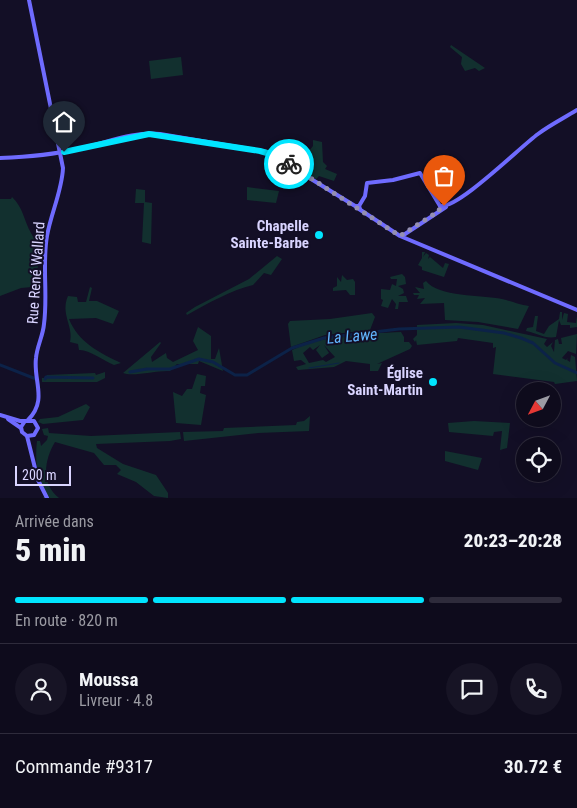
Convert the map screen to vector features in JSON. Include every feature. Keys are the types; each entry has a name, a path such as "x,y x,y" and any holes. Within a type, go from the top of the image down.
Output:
{"main road":[{"name":"Rue René Wallard","path":"29,0 62,159 62,178 50,219 46,243 45,322 36,358 40,392 36,412"},
{"path":"402,236 482,183 539,134 577,110"},
{"path":"0,158 48,154 110,140 156,134 260,151 285,162 402,236 577,310"},
{"path":"48,154 56,155 62,159"},
{"path":"358,207 366,196 367,183 393,180 420,173 440,206 439,211"},
{"path":"440,206 448,206"},
{"path":"21,428 36,412"},
{"path":"32,452 34,435 38,428 36,412"},
{"path":"2,415 36,422"},
{"path":"2,415 21,428 27,436 38,480 47,498"},
{"path":"27,436 34,435"}],"green space":[{"path":"451,45 485,68 479,71 475,68 465,71 461,64 462,57 450,47"},
{"path":"181,57 183,75 151,79 149,61"},
{"path":"313,140 322,142 323,162 327,166 325,169 337,174 334,181 319,176 316,179 287,159 289,153 305,156 313,146"},
{"path":"247,187 279,191 276,203 247,200"},
{"path":"136,189 145,190 145,202 152,203 151,244 142,242 144,203 135,203"},
{"path":"12,197 21,210 43,258 40,260 32,287 21,288 0,296 0,199 11,199"},
{"path":"422,252 425,252 423,257 426,253 429,255 428,259 430,257 443,268 445,263 449,264 444,277 422,270 422,267 418,265 422,258"},
{"path":"277,256 282,259 271,275 264,273 253,285 228,294 187,315 186,313 195,307 249,279"},
{"path":"402,274 405,277 406,284 398,286 403,289 404,293 398,296 406,296 408,302 399,302 398,309 395,309 396,304 392,299 388,308 381,306 383,300 381,299 381,289 390,290 392,284 396,286 397,279 391,279 390,277"},
{"path":"342,275 347,280 353,279 355,282 355,295 350,295 346,290 333,291 333,288 337,286 337,277 341,282"},
{"path":"426,281 440,290 450,293 502,299 529,306 518,329 478,322 445,320 444,303 420,304 425,298 417,299 419,295 414,295 413,293 420,293 415,287 424,289 423,283"},
{"path":"90,287 92,288 89,301 97,301 119,311 113,324 96,318 69,319 78,334 90,346 121,363 114,365 91,353 79,350 78,344 70,342 71,336 66,315 68,296 77,297 78,302 86,302"},
{"path":"560,312 562,312 562,320 564,313 568,314 567,322 576,323 577,316 577,327 570,328 570,325 561,325 559,320 556,337 544,337 526,331 527,328 533,327 535,316 538,316 536,331 544,334 549,326 559,319"},
{"path":"372,313 375,317 370,330 325,335 291,347 288,324 290,321 330,319"},
{"path":"456,323 483,325 547,339 544,344 547,347 553,342 551,346 554,352 555,340 558,339 559,344 562,344 561,338 577,334 576,354 568,351 562,358 566,360 568,358 567,360 570,362 571,355 575,357 577,381 561,383 493,374 496,347 493,348 493,343 458,338 457,341 417,345 416,340 415,342 413,339 417,335 417,325"},
{"path":"198,327 211,336 211,359 215,359 219,348 223,371 199,361 198,364 177,364 170,371 123,373 160,342 151,357 152,362 166,353 167,358 173,362 198,350 193,341"},
{"path":"401,332 404,342 409,342 412,346 410,349 377,364 382,363 378,371 370,371 370,364 346,361 334,367 298,370 296,367 306,364 301,360 294,361 292,350 318,341 359,334","holes":["320,345 316,350 322,358 329,353 324,345 335,357 326,362 323,360 309,363 303,353 310,347 313,350"]},
{"path":"105,372 105,378 97,382 42,382 42,378 45,378 47,375 95,373 96,375"},
{"path":"197,374 206,376 205,386 201,386 200,393 206,395 201,425 176,423 173,392 182,396 187,389 192,389"},
{"path":"86,404 90,407 83,420 43,424 38,422 40,419 58,417"},
{"path":"310,416 309,431 258,433 184,441 183,432 296,425 297,422 304,421"},
{"path":"474,421 510,423 507,448 500,450 502,431 494,432 493,436 449,432 448,423"},
{"path":"48,428 49,433 91,436 180,432 181,439 170,441 96,444 97,448 123,464 156,475 168,493 168,498 154,496 136,482 117,474 121,470 116,465 104,465 94,453 55,442 48,456 46,472 49,486 59,498 43,498 46,492 38,473 36,447 37,441 40,441 41,446 47,440 48,436 44,435 42,429"},
{"path":"445,451 482,458 478,470 445,461"}],"waterway":[{"name":"La Lawe","path":"130,372 147,369 170,369 199,359 213,362 235,375 247,375 292,348 324,338 399,329 459,327 504,333 521,338 533,343 555,363 577,373"},
{"path":"309,368 339,363"},
{"name":"La Lawe","path":"0,365 36,379"},
{"name":"La Lawe","path":"45,379 46,377 93,378"}],"way so far":[{"path":"289,164 357,206 357,209 400,236 439,211 440,206 444,206"}],"place":[{"name":"Chapelle Sainte-Barbe","path":"319,235"},
{"name":"Église Saint-Martin","path":"433,382"}],"route":[{"path":"64,152 110,140 142,134 156,134 267,152 289,164"}]}
